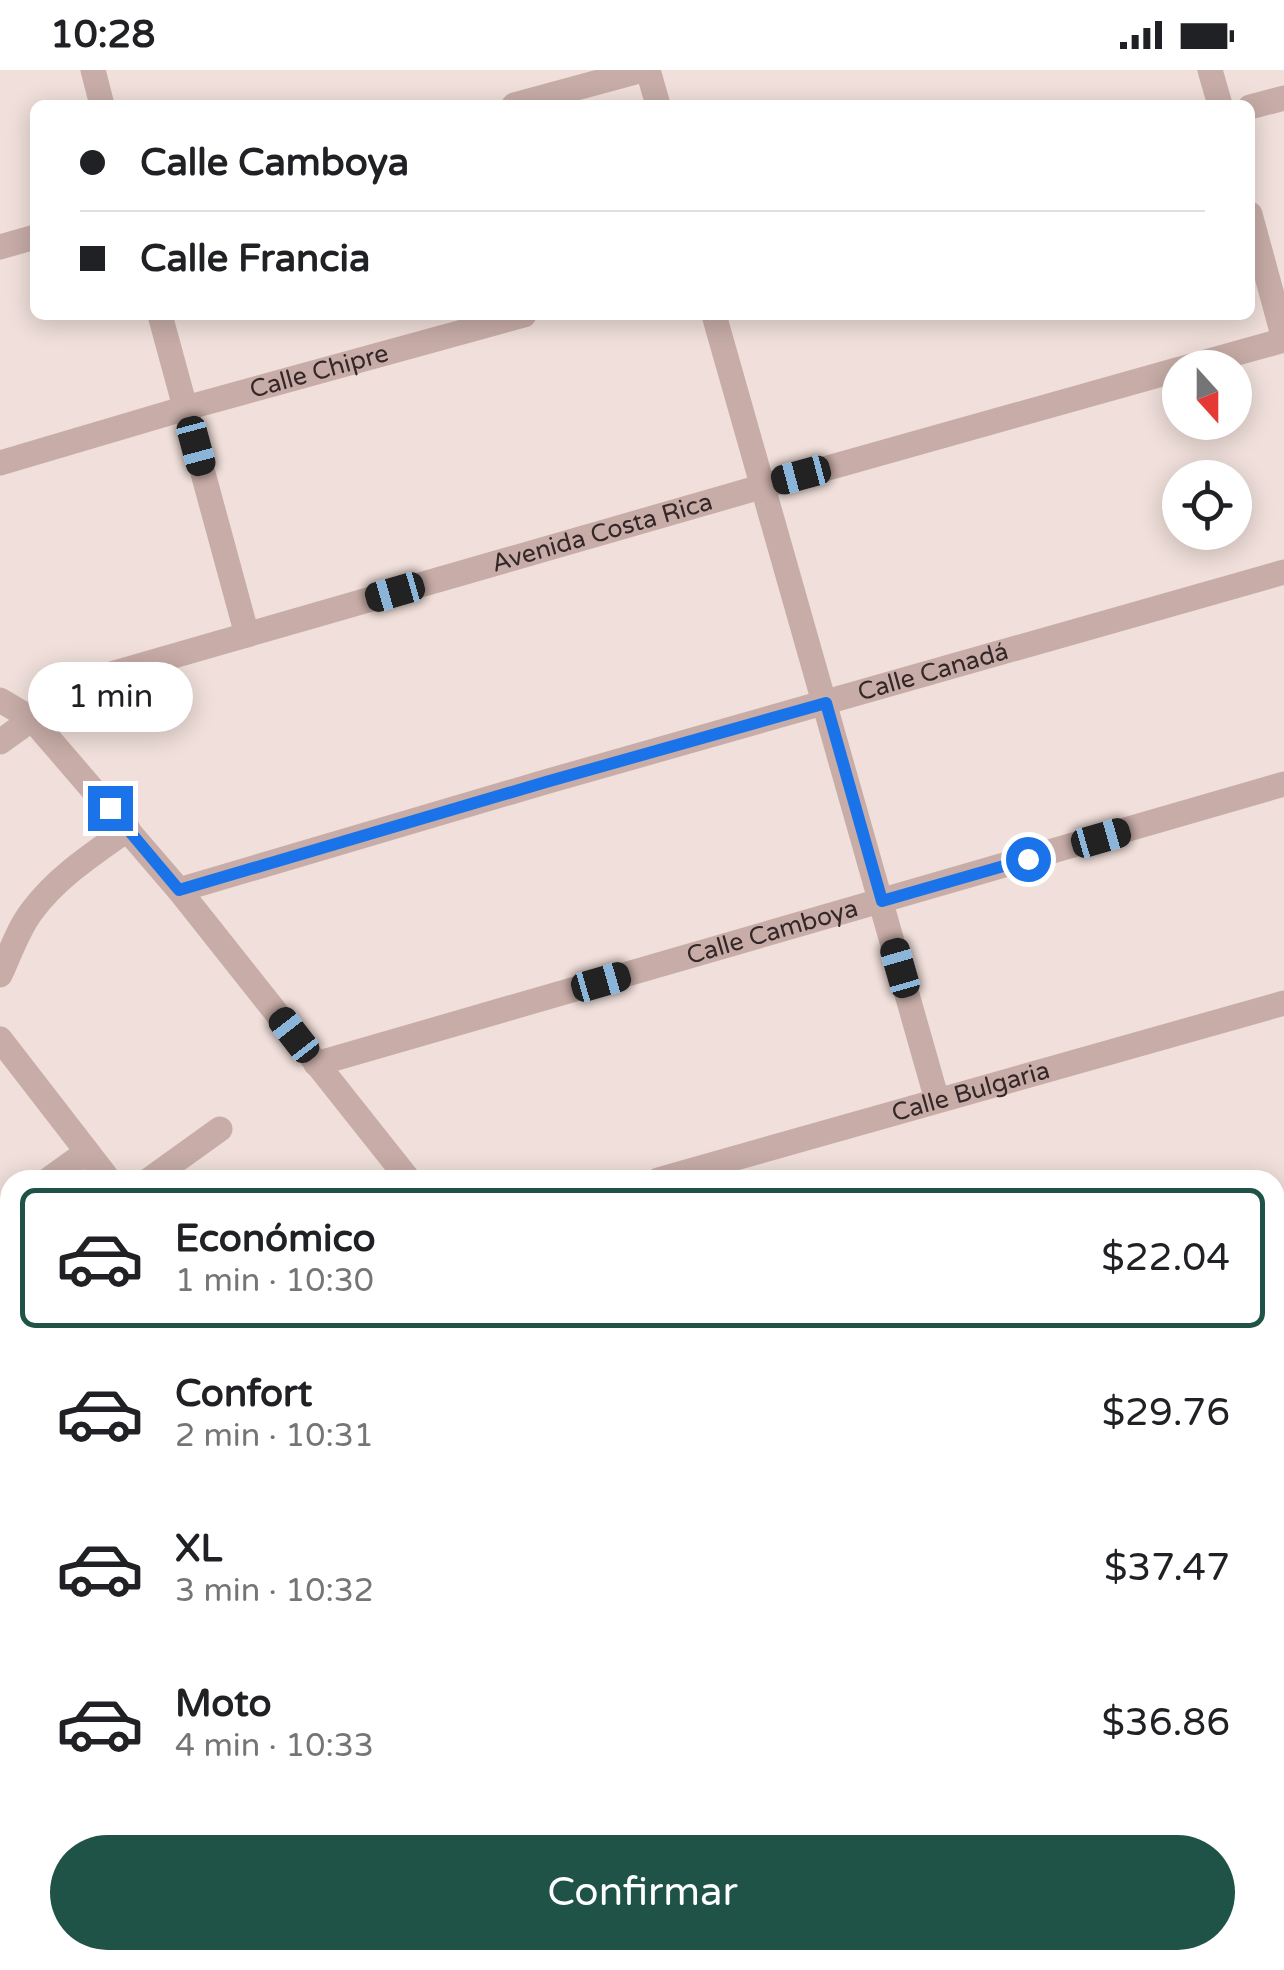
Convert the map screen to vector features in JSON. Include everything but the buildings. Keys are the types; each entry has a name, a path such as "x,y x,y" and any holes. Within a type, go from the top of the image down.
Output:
{"street":[{"path":"93,70 101,100"},
{"path":"533,100 646,70 656,100"},
{"path":"1210,70 1219,100"},
{"path":"1255,106 1284,98"},
{"path":"1255,232 1284,339"},
{"path":"0,247 30,238"},
{"path":"161,320 247,635"},
{"name":"Calle Chipre","path":"0,463 506,320"},
{"path":"715,320 937,1100"},
{"name":"Avenida Costa Rica","path":"1245,350 1284,339"},
{"name":"Avenida Costa Rica","path":"0,742 79,687 110,674 1162,374"},
{"name":"Calle Canadá","path":"179,890 1284,572"},
{"path":"0,700 32,719 128,829 401,1170"},
{"name":"Calle Camboya","path":"316,1064 1284,784"},
{"path":"0,975 30,914 50,889 128,829"},
{"name":"Calle Bulgaria","path":"693,1170 1284,1003"},
{"path":"0,1040 102,1170"},
{"path":"163,1170 220,1129"},
{"path":"62,1170 87,1152"}],"route":[{"path":"110,808 179,890 826,703 882,901 1028,859"}]}
